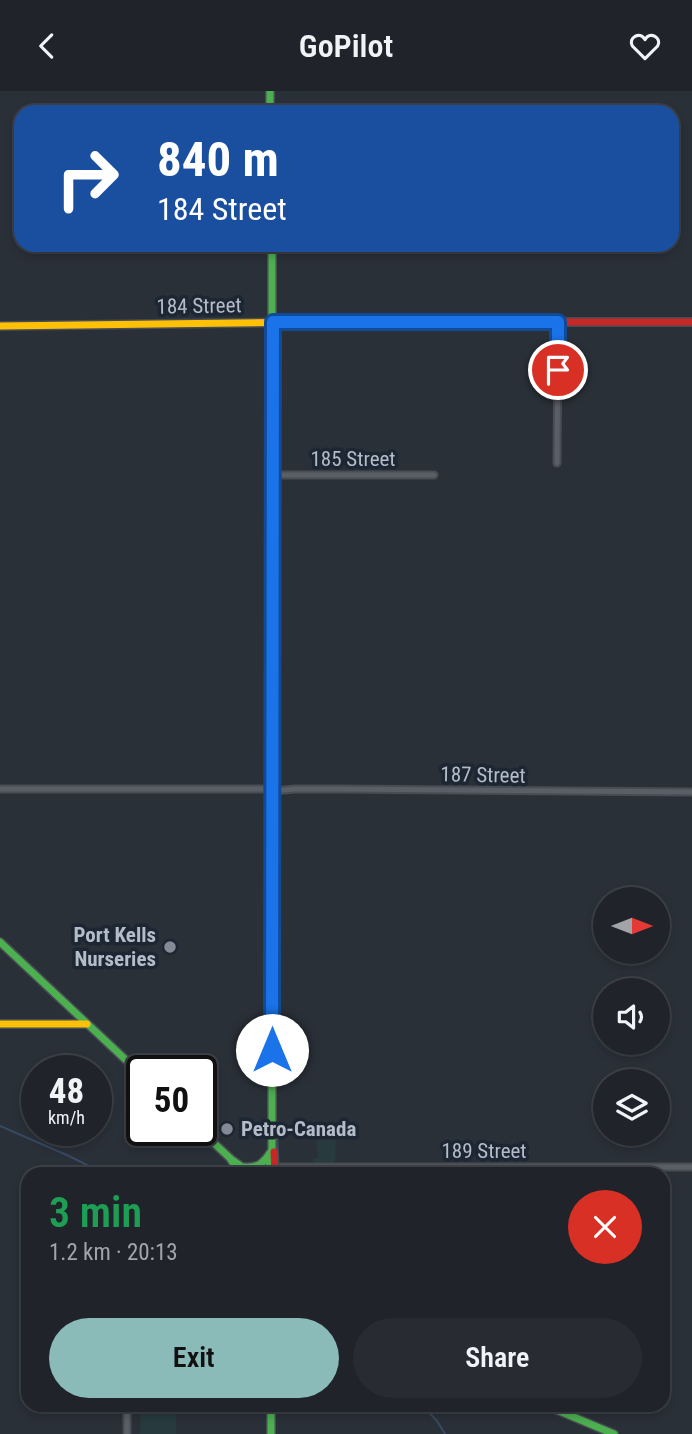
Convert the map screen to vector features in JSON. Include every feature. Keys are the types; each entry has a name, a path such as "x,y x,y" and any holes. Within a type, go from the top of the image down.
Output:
{"main road":[{"path":"270,1167 272,252"},
{"name":"184 Street","path":"0,327 273,322 692,322"},
{"path":"0,943 126,1060"},
{"path":"0,1024 87,1024"},
{"path":"217,1146 239,1167"},
{"path":"258,1167 265,1162 271,1150"},
{"path":"271,1150 274,1152 275,1167"},
{"path":"271,1412 271,1434"},
{"path":"562,1412 614,1434"}],"street":[{"path":"557,463 558,322"},
{"name":"185 Street","path":"273,475 433,475"},
{"name":"187 Street","path":"0,789 692,792"},
{"name":"189 Street","path":"670,1167 692,1167"},
{"path":"127,1412 127,1434"}],"green space":[{"path":"336,1132 335,1163 313,1163 313,1159 318,1157 316,1137"},
{"path":"141,1412 176,1412 176,1434 140,1434"}],"waterway":[{"path":"277,1123 278,1154"},
{"path":"0,1126 91,1167"},
{"path":"429,1412 445,1434"}],"traffic: fast":[{"path":"270,91 270,105"},
{"path":"272,252 272,363"},
{"path":"269,1167 272,1148 272,627"},
{"path":"0,942 126,1060"},
{"path":"217,1146 242,1167"},
{"path":"244,1167 259,1165 270,1153"},
{"path":"231,1160 236,1167"},
{"path":"271,1412 271,1434"},
{"path":"562,1412 614,1434"}],"traffic: slow":[{"path":"0,326 307,322"},
{"path":"0,1024 87,1024"}],"traffic: jam":[{"path":"307,322 692,322"},
{"path":"272,363 272,627"},
{"path":"274,1152 275,1167"}],"place":[{"name":"Port Kells Nurseries","path":"170,947"},
{"name":"Petro-Canada","path":"227,1129"}],"route":[{"path":"272,1050 273,322 558,322 558,370"}]}
